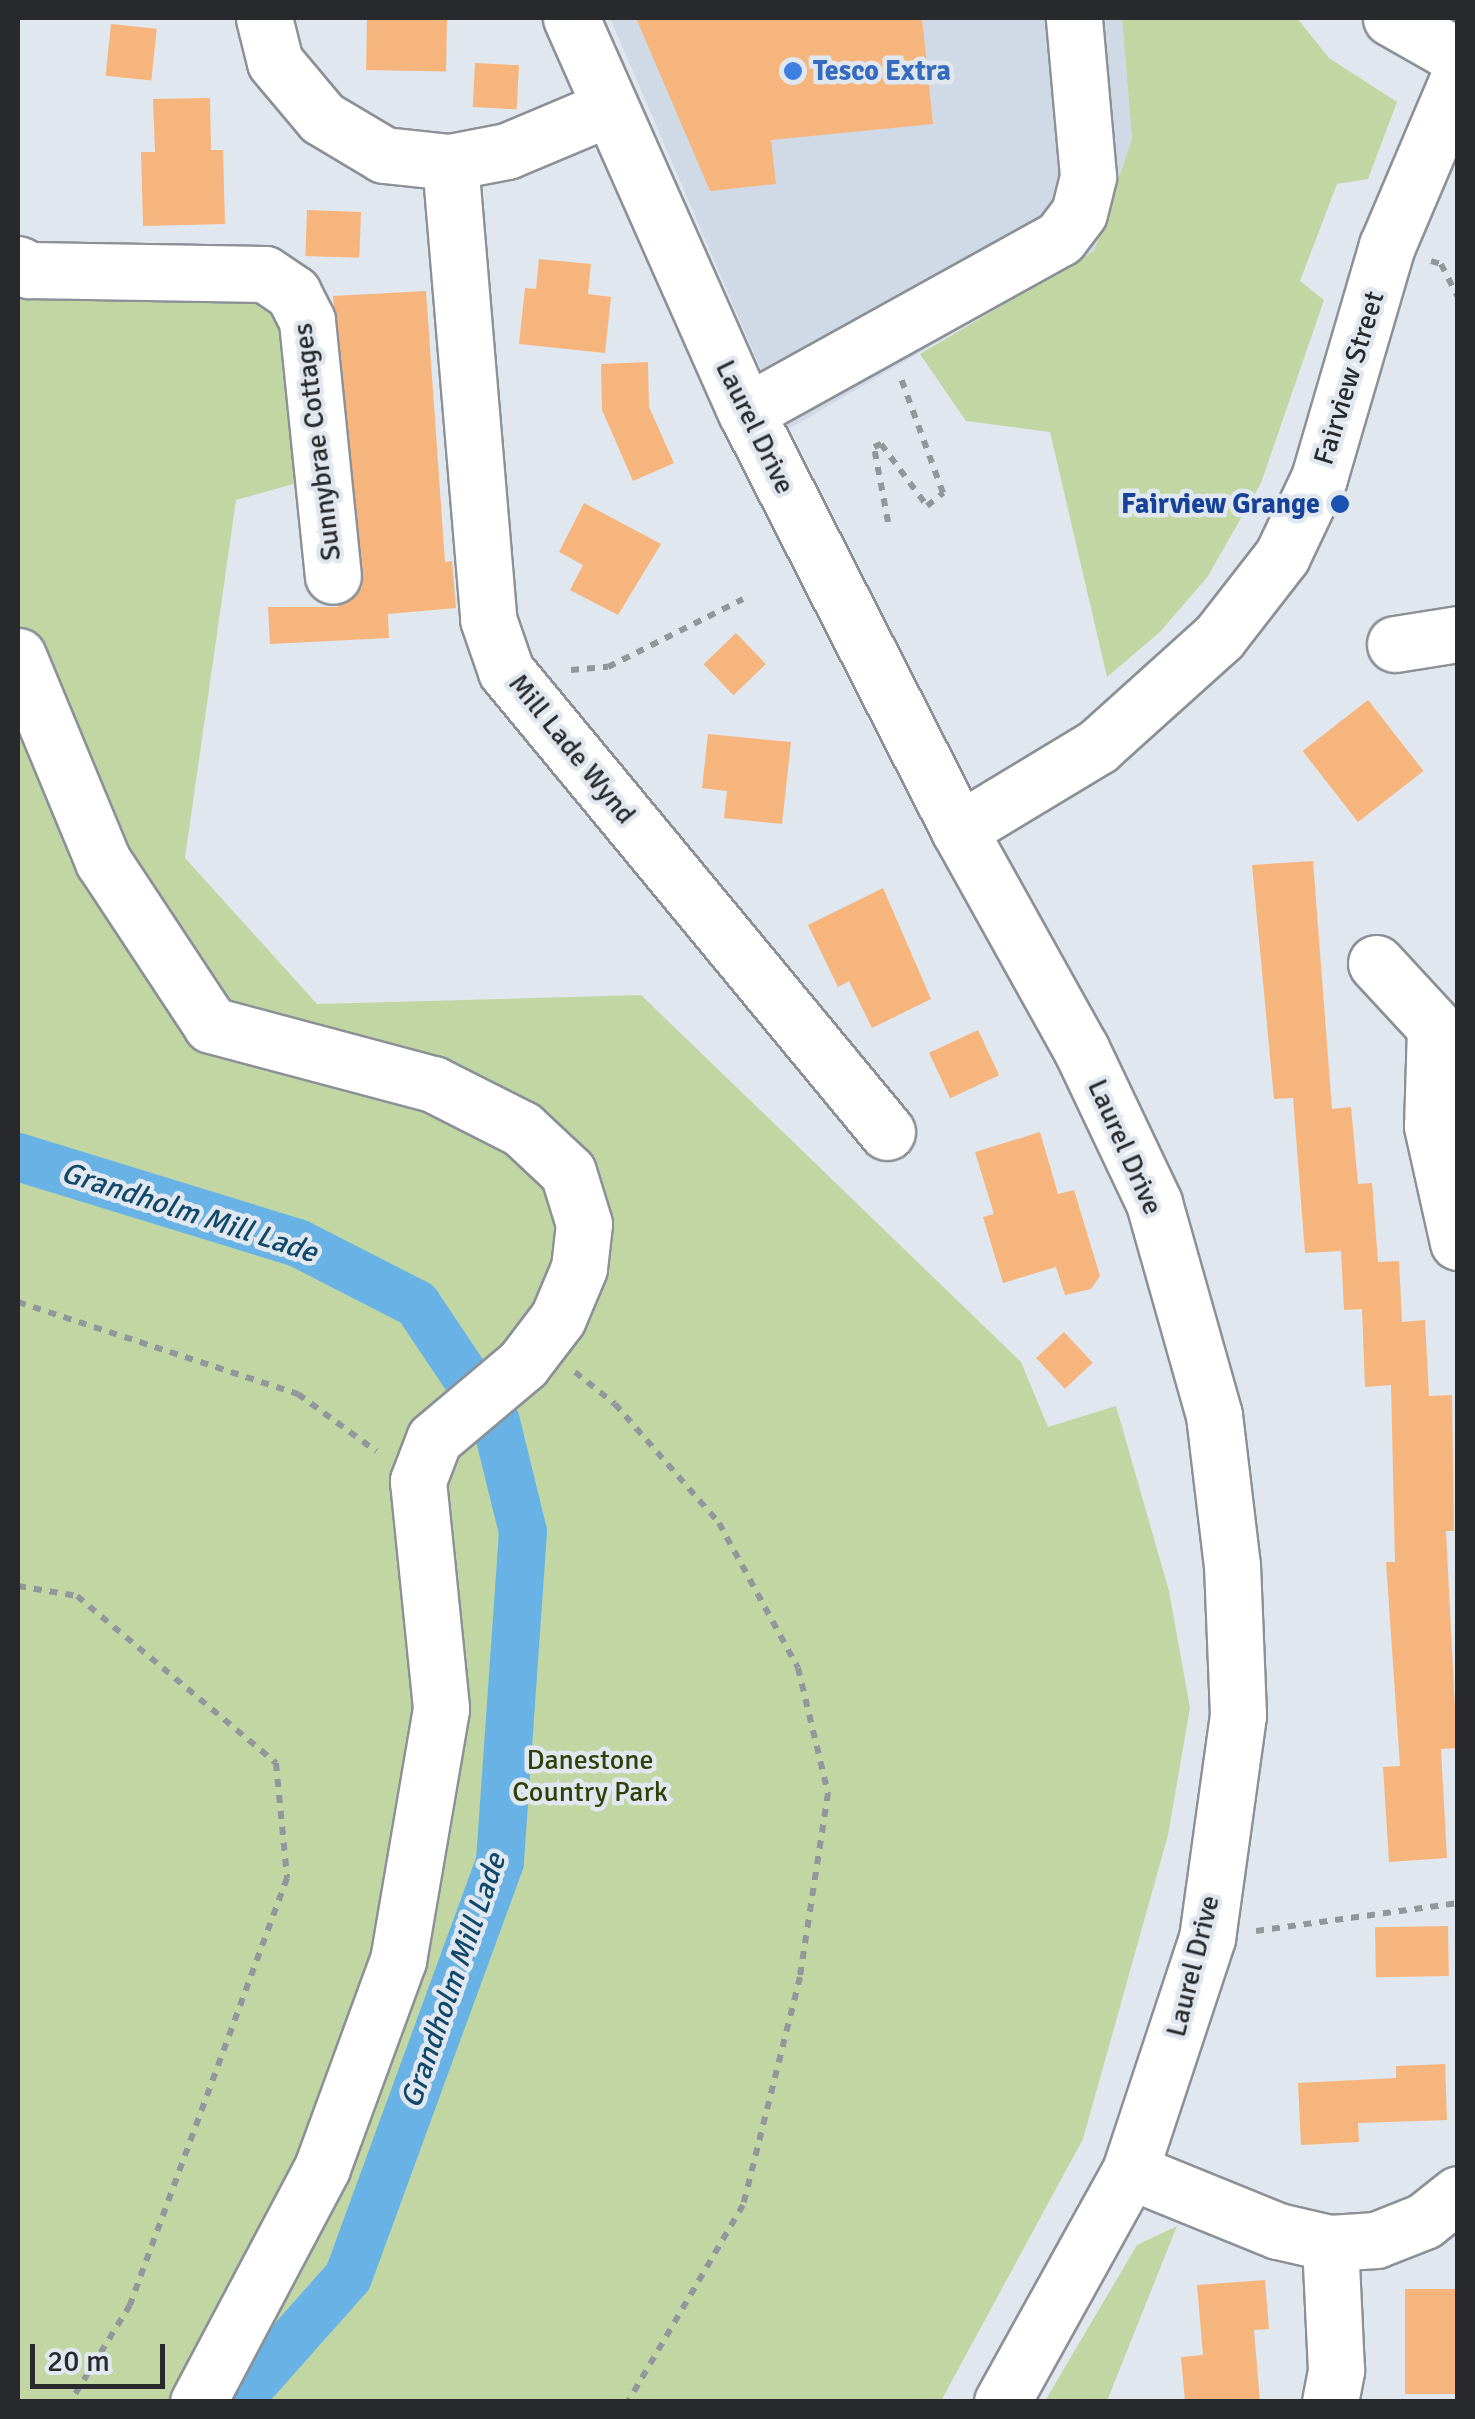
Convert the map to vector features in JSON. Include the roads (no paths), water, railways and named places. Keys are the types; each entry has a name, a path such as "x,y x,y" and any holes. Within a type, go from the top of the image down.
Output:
{"street":[{"path":"264,18 275,62 322,118 384,155 450,162 507,152 607,109"},
{"name":"Laurel Drive","path":"571,18 607,109 746,412 959,830 1081,1048 1154,1203 1214,1415 1232,1566 1238,1715 1207,1938 1130,2172 1002,2402"},
{"path":"746,412 1060,238 1078,214 1088,176 1074,18"},
{"path":"1391,18 1458,56"},
{"name":"Fairview Street","path":"959,830 1098,746 1219,637 1282,556 1319,478 1387,246 1458,79"},
{"name":"Mill Lade Wynd","path":"450,162 488,619 506,671 887,1132"},
{"name":"Sunnybrae Cottages","path":"18,264 29,270 265,274 292,293 307,321 333,576"},
{"path":"1395,644 1458,634"},
{"path":"18,656 102,861 210,1025 433,1084 522,1130 568,1172 584,1224 579,1268 558,1318 531,1354 426,1460 441,1709 398,1960 322,2168 198,2402"},
{"path":"1376,963 1446,1025 1432,1126 1458,1242"},
{"path":"1130,2172 1278,2231 1330,2244 1376,2240 1424,2221 1458,2194"},
{"path":"1330,2244 1336,2370 1330,2402"}],"waterway":[{"name":"Grandholm Mill Lade","path":"18,1157 298,1243 417,1304 496,1422 523,1532 500,1862 348,2277 237,2402"}],"place":[{"name":"Tesco Extra","path":"793,71"},
{"name":"Fairview Grange","path":"1340,504"}],"park label":[{"name":"Danestone Country Park","path":"590,1776"}]}
